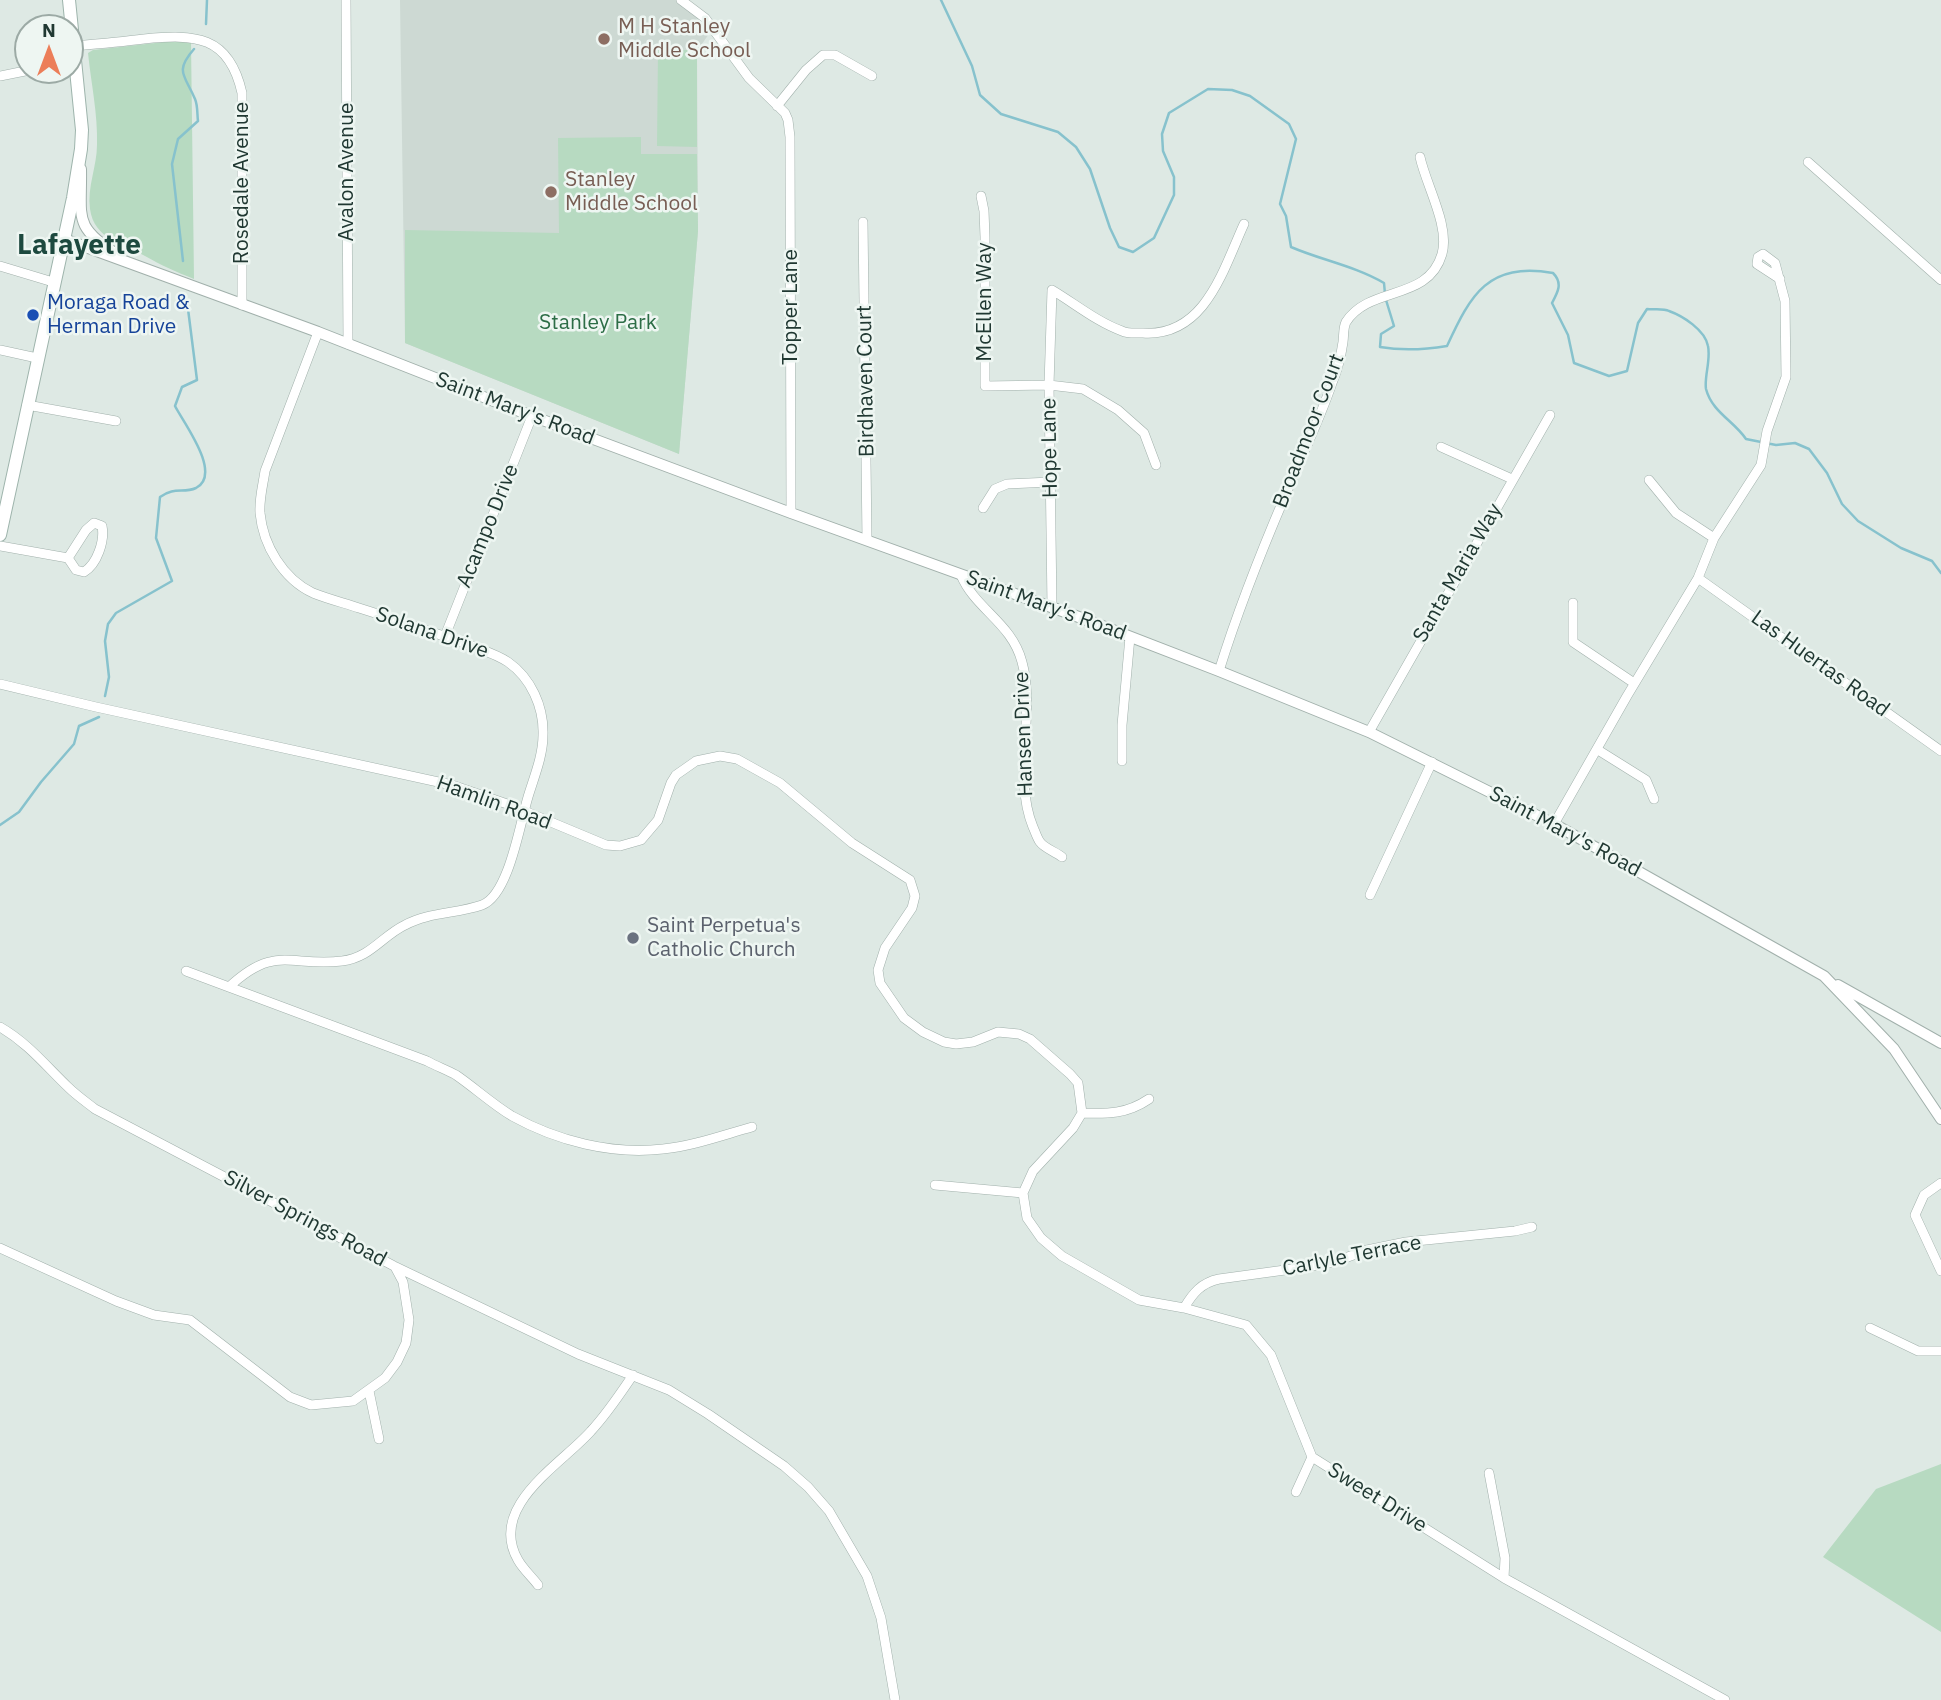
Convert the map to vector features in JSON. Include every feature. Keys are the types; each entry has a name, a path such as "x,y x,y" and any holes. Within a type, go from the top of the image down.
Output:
{"main road":[{"path":"0,535 81,149 82,130 76,84"}],"street":[{"name":"Avalon Avenue","path":"346,0 348,344"},
{"path":"681,0 705,18 749,78 777,106 806,70 823,55 835,55 872,76"},
{"name":"Rosedale Avenue","path":"84,45 178,36 198,38 222,51 231,64 242,93 242,305"},
{"name":"Topper Lane","path":"777,106 789,120 790,137 791,513"},
{"path":"81,149 81,207 85,226 92,238 138,268"},
{"name":"Broadmoor Court","path":"1219,671 1283,500 1332,383 1344,324 1373,299 1403,292 1418,285 1438,264 1443,251 1440,218 1420,157"},
{"path":"1808,162 1941,280"},
{"name":"McEllen Way","path":"981,196 985,237 985,386 1049,385"},
{"name":"Birdhaven Court","path":"863,222 867,540"},
{"name":"Hope Lane","path":"1052,607 1049,385 1052,290 1126,333 1154,334 1171,331 1198,314 1209,299 1244,224"},
{"name":"Saint Mary's Road","path":"64,239 318,332 791,513 1052,607 1369,732 1554,824 1824,976 1894,1049 1941,1119"},
{"path":"0,266 53,282"},
{"path":"1554,824 1634,683 1698,578 1714,538 1761,465 1767,431 1786,377 1785,301 1780,279"},
{"name":"Solana Drive","path":"229,988 243,974 264,963 282,959 347,961 368,954 403,925 424,917 484,904 494,897 501,886 540,759 542,715 526,679 506,661 445,636 314,593 289,576 264,537 260,512 265,471 318,332"},
{"path":"0,350 37,358"},
{"path":"1049,385 1083,389 1118,410 1144,433 1156,465"},
{"path":"27,405 116,421"},
{"name":"Santa Maria Way","path":"1369,732 1550,415"},
{"name":"Acampo Drive","path":"445,636 532,416"},
{"path":"1441,447 1512,479"},
{"path":"1649,480 1676,513 1714,538"},
{"path":"983,508 995,489 1007,484 1051,482"},
{"path":"0,546 68,558 76,570 84,572 92,567 104,535 102,526 94,523 86,530 68,558"},
{"name":"Hansen Drive","path":"961,575 966,589 1003,625 1022,661 1026,684 1023,748 1027,813 1040,843 1062,857"},
{"name":"Las Huertas Road","path":"1698,578 1941,751"},
{"path":"1573,603 1573,642 1634,683"},
{"path":"1122,761 1122,725 1130,637"},
{"name":"Hamlin Road","path":"0,684 452,785 606,845 629,844 641,840 657,820 671,783 685,768 705,758 720,756 737,759 780,783 852,843 910,880 915,896 912,908 885,948 878,970 880,983 904,1018 923,1032 944,1042 973,1042 998,1032 1019,1034 1030,1039 1078,1083 1082,1113"},
{"path":"1598,750 1646,780 1654,799"},
{"path":"1370,895 1432,762"},
{"path":"186,971 427,1061 456,1075 481,1096 513,1116 582,1144 617,1149 662,1149 752,1127"},
{"path":"1824,976 1941,1042"},
{"name":"Silver Springs Road","path":"0,1027 15,1035 40,1057 69,1089 95,1109 394,1266 579,1354 669,1390 774,1459 808,1487 829,1511 849,1542 881,1618 895,1700"},
{"path":"935,1185 1023,1193 1033,1171 1073,1128 1082,1113 1121,1113 1136,1108 1149,1099"},
{"path":"1941,1183 1924,1195 1915,1215 1941,1271"},
{"name":"Sweet Drive","path":"1023,1193 1027,1218 1041,1238 1062,1256 1139,1300 1184,1308 1246,1325 1271,1355 1312,1457 1504,1578 1725,1700"},
{"name":"Carlyle Terrace","path":"1184,1308 1194,1292 1219,1279 1334,1262 1367,1250 1406,1242 1532,1227"},
{"path":"0,1248 116,1301 154,1315 181,1318 198,1324 290,1397 311,1405 353,1401 385,1378 397,1362 406,1343 409,1320 408,1298 394,1266"},
{"path":"1870,1328 1918,1351 1941,1350"},
{"path":"538,1585 518,1559 513,1546 513,1521 518,1507 527,1492 592,1431 633,1375"},
{"path":"369,1391 379,1440"},
{"path":"1296,1492 1312,1457"},
{"path":"1489,1473 1505,1558 1504,1578"}],"shaded area":[{"name":"Stanley Middle School","path":"400,0 680,0 711,31 697,51 698,231 679,454 405,343"}],"green space":[{"path":"173,41 191,42 194,279 103,234 90,209 97,133 88,53 93,50"},
{"path":"658,50 697,50 697,147 657,146"},
{"name":"Stanley Park","path":"641,137 641,154 697,154 698,231 679,454 405,343 405,230 559,233 558,138"},
{"path":"1941,1464 1941,1632 1823,1557 1876,1489"}],"waterway":[{"path":"206,24 207,0"},
{"path":"941,0 972,66 980,95 1001,114 1058,132 1076,147 1090,169 1119,247 1133,252 1154,238 1174,195 1174,177 1163,151 1162,134 1169,113 1208,89 1232,90 1250,96 1289,124 1296,139 1280,204 1286,216 1291,247 1373,277 1384,283 1385,294"},
{"path":"183,261 172,164 178,139 198,121 196,102 183,74 184,63 194,49"},
{"path":"1386,300 1394,326 1381,334 1380,347 1413,350 1447,346 1465,311 1485,286 1512,272 1553,273 1559,284 1552,303 1568,335 1574,363 1609,376 1627,371 1638,323 1647,309 1675,313 1703,334 1708,346 1706,389 1709,397 1746,439 1776,445 1795,443 1809,449 1827,473 1842,504 1858,521 1901,548 1932,561 1941,573"},
{"path":"105,696 109,677 105,641 108,624 116,613 172,581 156,538 160,497 170,492 196,488 203,481 205,472 199,448 175,406 182,387 197,380 187,301"},
{"path":"0,825 19,812 74,744 79,726 99,717"}],"place":[{"name":"M H Stanley Middle School","path":"604,39"},
{"name":"Stanley Middle School","path":"551,192"},
{"name":"Moraga Road & Herman Drive","path":"33,315"},
{"name":"Saint Perpetua's Catholic Church","path":"633,938"}],"district":[{"name":"Lafayette","path":"79,246"}]}
